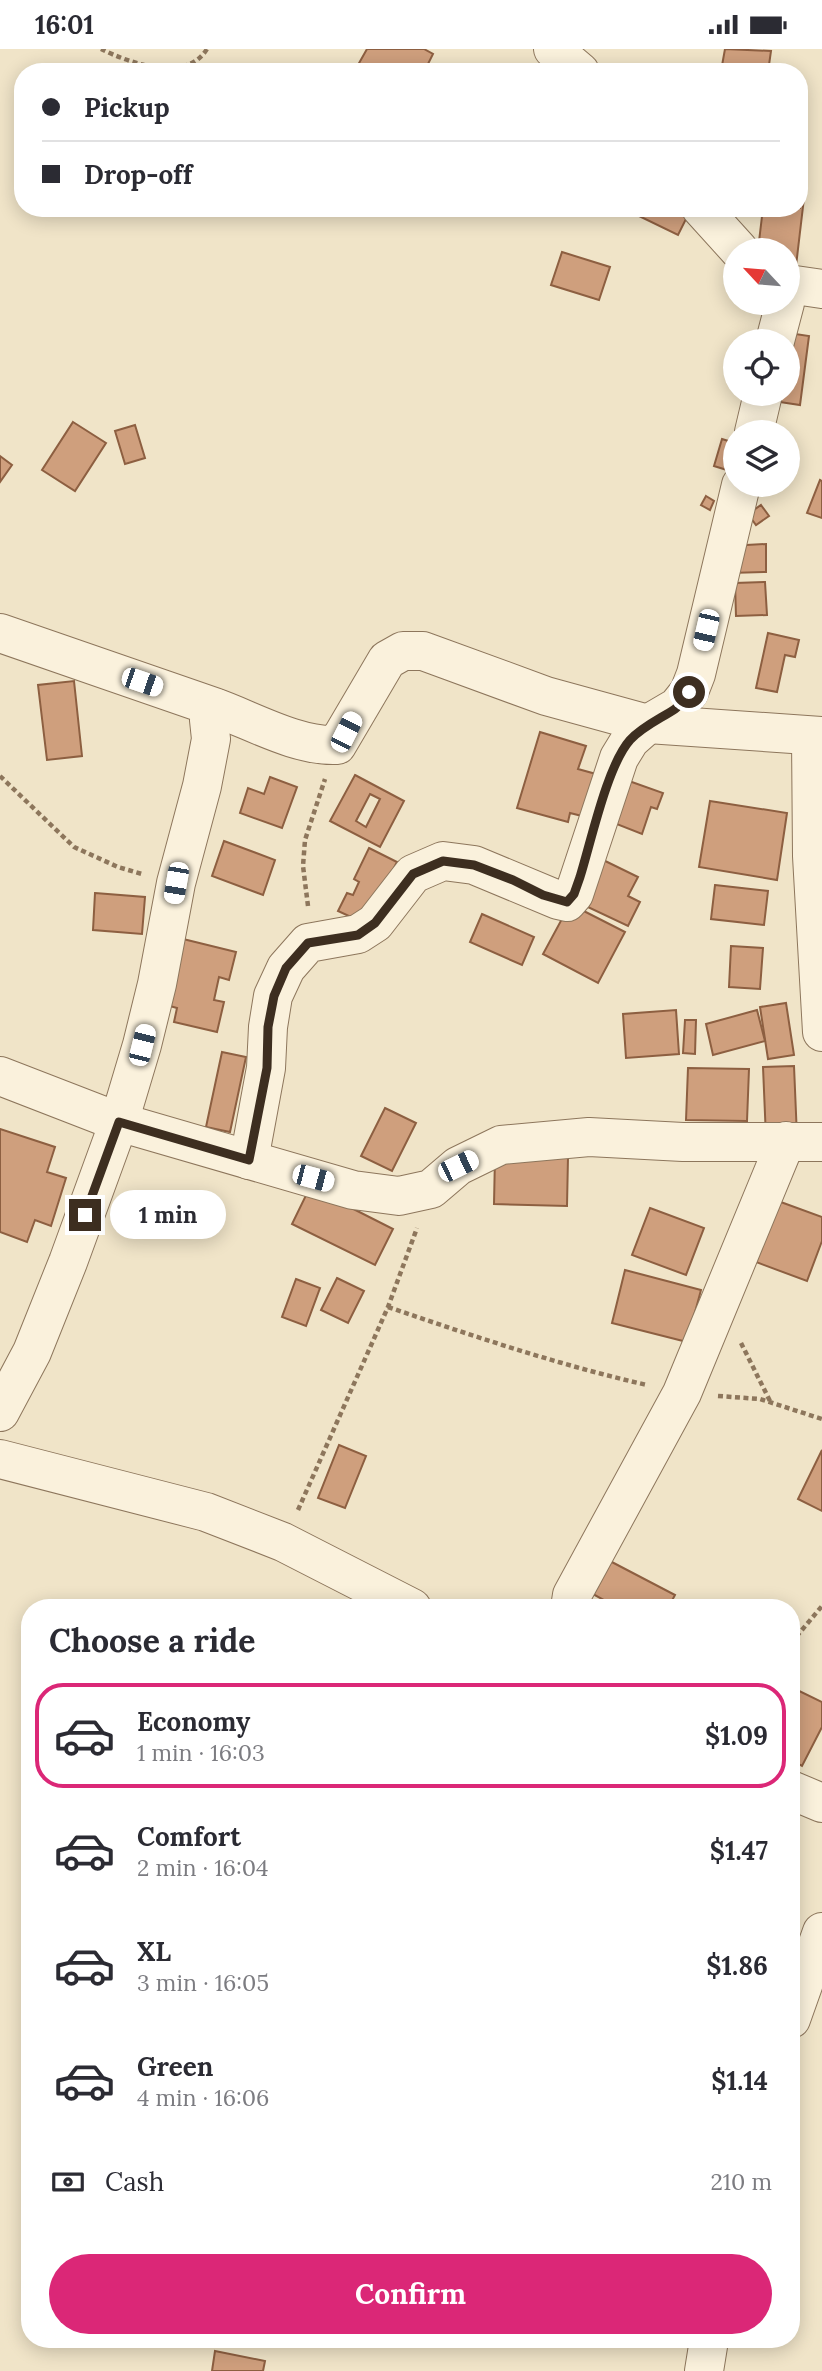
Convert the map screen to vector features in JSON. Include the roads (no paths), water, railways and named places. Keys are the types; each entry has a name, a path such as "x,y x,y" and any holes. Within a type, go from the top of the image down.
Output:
{"street":[{"path":"553,49 569,63"},
{"path":"709,217 727,238"},
{"path":"249,1160 267,1068 268,1027 274,996 286,968 308,943 358,935 375,923 413,874 443,861 474,865 543,895 567,902 574,894 619,758 630,740 648,724 677,707 689,692 738,497"},
{"path":"0,633 310,742 337,745 387,660 403,651 423,651 546,697 648,724 816,736 812,856 822,1032"},
{"path":"0,1412 32,1352 119,1122 157,984 176,883 202,786 211,739 209,720 216,708"},
{"path":"0,1076 119,1122 353,1190 398,1196 431,1189 458,1166 501,1145 589,1137 683,1142 804,1141 721,1301 682,1393 571,1599"},
{"path":"0,1459 206,1512 283,1542 394,1599"},
{"path":"800,1794 822,1803"},
{"path":"800,1994 822,1932"},
{"path":"704,2371 708,2348"}]}
